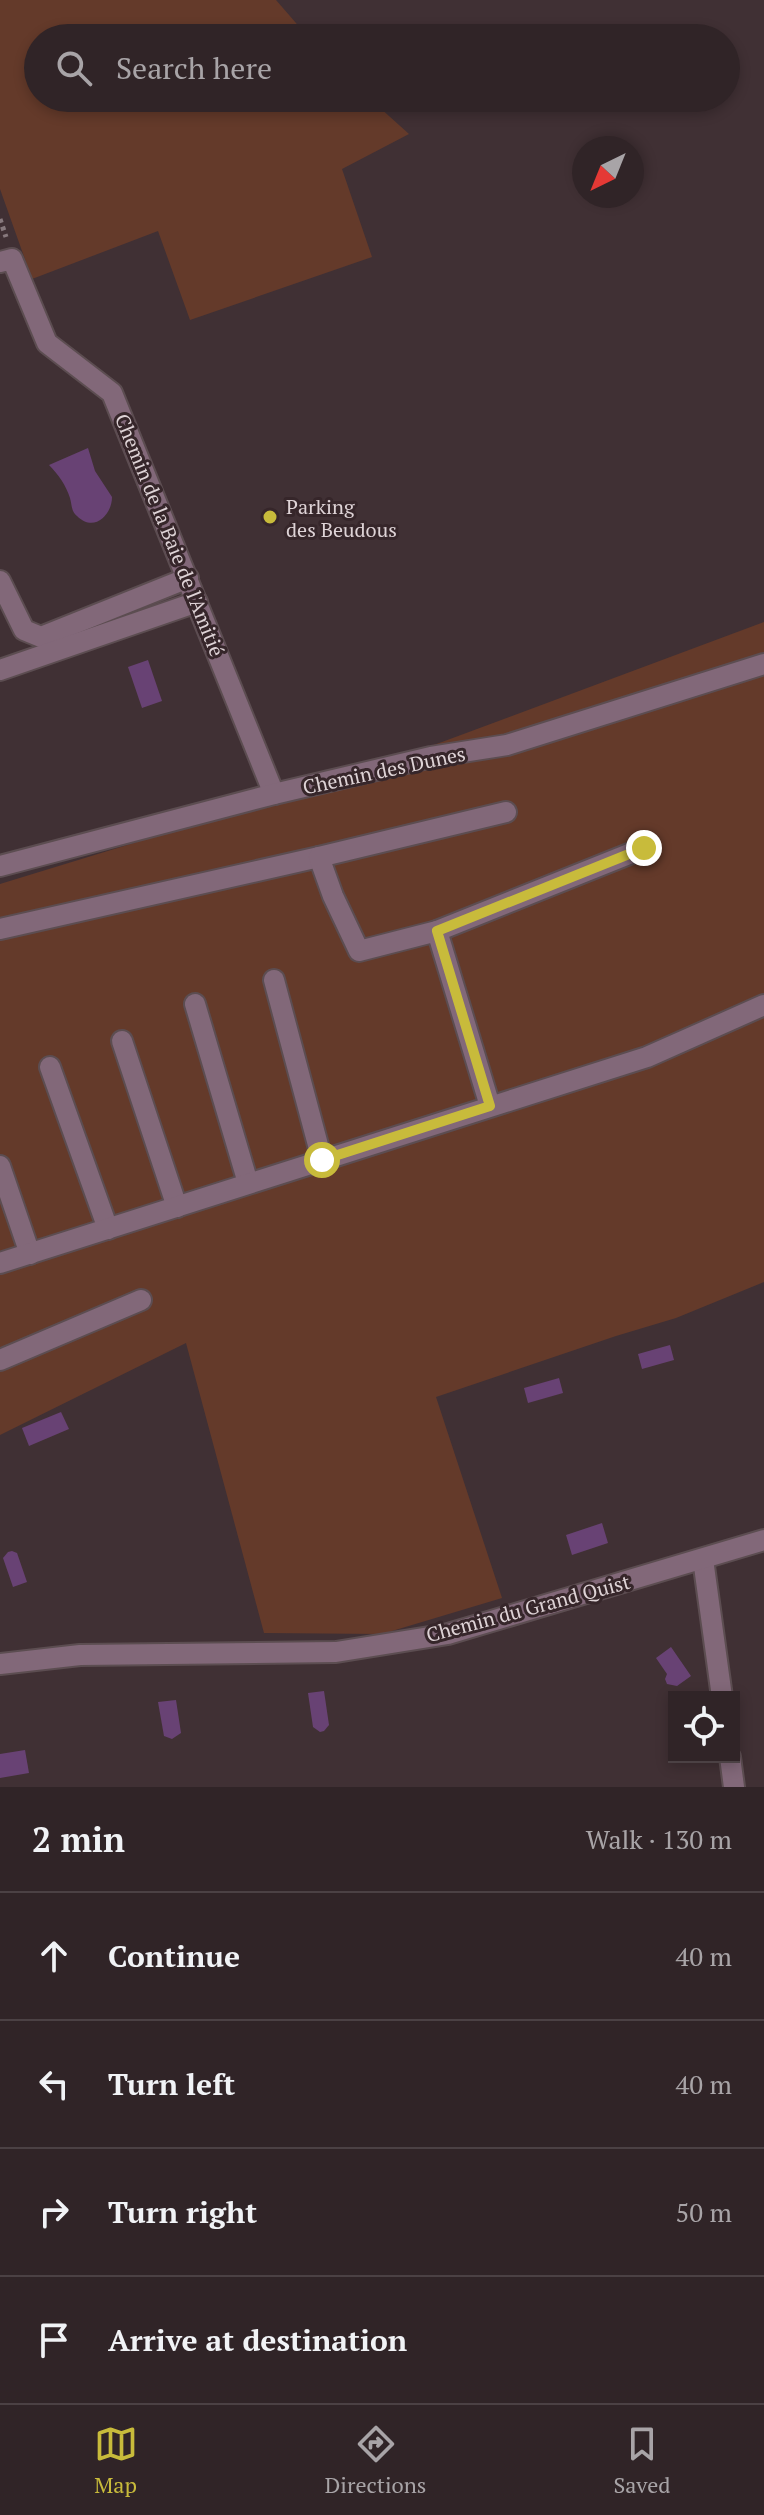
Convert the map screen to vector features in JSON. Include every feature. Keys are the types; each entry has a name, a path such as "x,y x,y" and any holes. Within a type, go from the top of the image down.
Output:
{"street":[{"name":"Chemin de la Baie de l'Amitié","path":"6,260 47,343 112,393 274,794"},
{"path":"0,581 24,630 41,637 188,578"},
{"path":"0,670 197,602"},
{"name":"Chemin des Dunes","path":"0,866 274,794 431,757 507,745 764,664"},
{"path":"0,929 506,812"},
{"path":"319,857 359,951 437,931 644,848"},
{"path":"437,931 490,1106"},
{"path":"274,980 322,1160"},
{"path":"195,1004 248,1183"},
{"path":"0,1263 647,1057 764,1005"},
{"path":"122,1041 177,1207"},
{"path":"50,1067 108,1229"},
{"path":"0,1166 30,1254"},
{"path":"0,1360 141,1300"},
{"name":"Chemin du Grand Quist","path":"0,1664 80,1655 336,1652 448,1634 764,1540"},
{"path":"703,1559 721,1691"},
{"path":"731,1763 734,1787"}],"shaded area":[{"path":"0,0 276,0 297,24 24,24 24,112 385,112 409,134 342,169 372,257 190,320 158,231 32,279 0,189"},
{"path":"88,448 95,471 112,497 109,510 101,520 90,523 75,514 64,484 49,465"},
{"path":"764,622 764,1282 676,1318 436,1397 502,1598 382,1634 264,1633 186,1343 0,1435 0,884 277,799 442,742"},
{"path":"148,660 162,701 142,708 128,667"},
{"path":"670,1345 674,1360 642,1369 638,1354"},
{"path":"559,1378 563,1393 528,1403 524,1388"},
{"path":"61,1412 69,1429 29,1446 22,1428"},
{"path":"602,1523 608,1543 572,1555 566,1535"},
{"path":"12,1551 17,1553 27,1582 13,1587 3,1558"},
{"path":"671,1647 691,1676 677,1686 667,1684 667,1674 656,1658"},
{"path":"324,1691 329,1725 320,1732 313,1727 308,1693"},
{"path":"176,1700 181,1733 172,1739 164,1736 158,1702"},
{"path":"25,1750 29,1773 0,1778 0,1754"}],"place":[{"name":"Parking des Beudous","path":"270,517"}],"route":[{"path":"322,1160 490,1106 437,931 644,848"}]}
